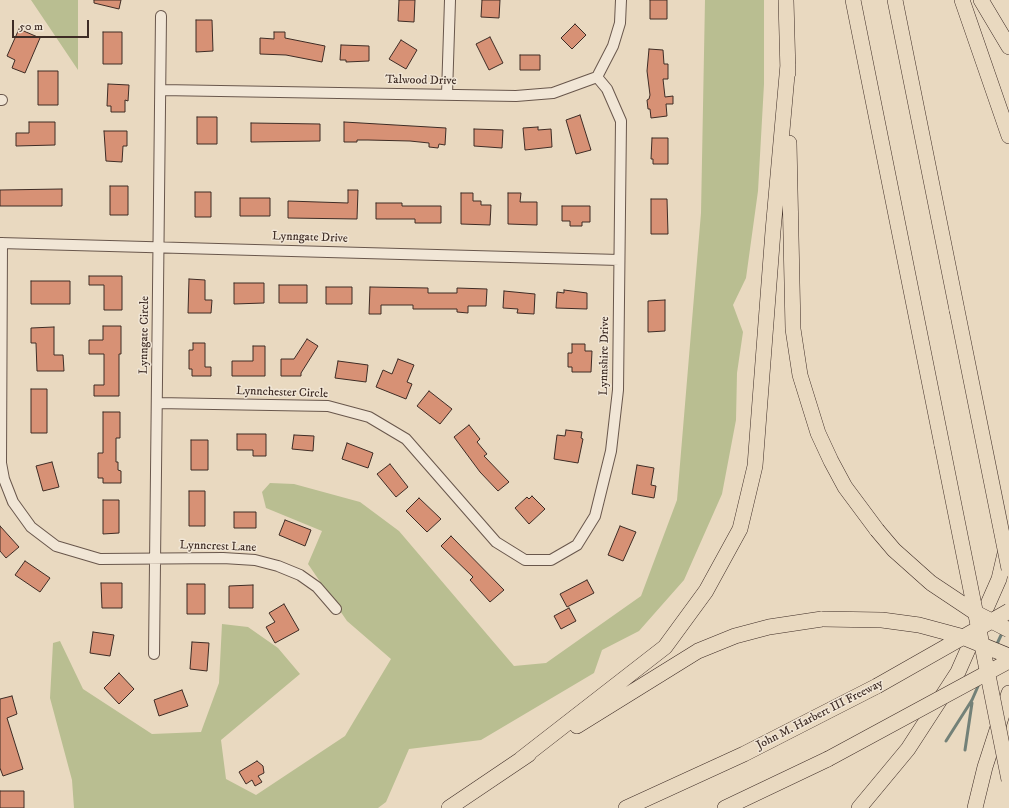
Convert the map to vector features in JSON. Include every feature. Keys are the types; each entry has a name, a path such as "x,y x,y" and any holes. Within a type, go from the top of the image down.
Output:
{"highway":[{"path":"786,0 793,329 800,375 818,433 845,487 876,530 894,550 931,583 976,613 1009,630"},
{"path":"853,0 1009,780"},
{"path":"895,0 1009,569"},
{"path":"962,0 1009,136"},
{"path":"981,0 1009,47"},
{"path":"521,759 665,647 706,591 740,529 755,466 773,231 788,64"},
{"path":"858,808 908,749 958,672 998,579 1009,534"},
{"name":"John M. Harbert III Freeway","path":"626,808 744,754 877,686 1009,611"},
{"path":"449,808 521,759 637,690 698,651 735,636 769,627 822,619 875,620 919,625 960,636 1009,656"},
{"path":"725,808 828,759 1009,661"},
{"path":"975,808 985,767 1009,693"}],"street":[{"path":"447,94 450,0"},
{"path":"597,77 613,46 620,23 621,0"},
{"name":"Lynngate Circle","path":"154,654 161,16"},
{"name":"Talwood Drive","path":"161,90 516,96 553,93 597,77"},
{"name":"Lynnshire Drive","path":"496,542 524,560 551,560 577,545 596,516 611,451 618,390 621,120 607,89 597,77"},
{"name":"Lynngate Drive","path":"1,243 619,260"},
{"name":"Lynncrest Lane","path":"1,243 1,463 4,479 13,502 31,527 56,546 100,558 255,560 278,566 300,575 317,587 336,609"},
{"name":"Lynnchester Circle","path":"157,403 328,406 369,417 406,439 496,542"}],"green space":[{"path":"31,0 78,0 78,70"},
{"path":"705,0 764,0 764,84 758,191 746,278 733,305 743,332 737,373 736,420 722,494 684,580 639,631 602,650 594,673 481,740 409,749 386,802 378,808 74,808 72,780 50,698 53,643 60,641 83,689 152,734 201,732 219,683 222,624 248,627 278,648 300,674 221,740 226,779 256,795 345,736 391,659 347,621 308,564 322,531 266,508 262,492 270,483 294,484 360,502 399,531 514,666 546,663 641,596 677,500 701,213"}],"building":[{"path":"94,0 121,0 119,9 94,3"},
{"path":"399,0 415,0 414,22 398,21"},
{"path":"482,0 500,0 499,18 481,17"},
{"path":"650,0 667,0 667,19 650,19"},
{"path":"196,20 212,20 213,51 196,52"},
{"path":"575,24 586,35 572,49 561,38"},
{"path":"19,29 40,38 25,73 12,68 15,60 7,56"},
{"path":"103,32 122,32 122,64 103,64"},
{"path":"274,32 285,32 285,38 325,46 322,62 286,55 260,54 260,38 274,39"},
{"path":"490,37 503,63 489,70 476,44"},
{"path":"401,40 417,50 406,69 389,59"},
{"path":"341,45 369,46 369,61 346,62 346,60 340,60"},
{"path":"649,49 663,50 664,64 668,64 668,79 663,79 665,97 673,96 673,104 666,104 667,116 651,118 650,109 648,109 647,100 649,99 650,95 647,71"},
{"path":"520,55 540,55 540,70 520,70"},
{"path":"38,71 58,71 58,105 38,105"},
{"path":"108,84 129,85 128,101 125,100 125,112 111,112 111,106 107,106"},
{"path":"580,115 591,150 576,154 566,120"},
{"path":"197,117 217,117 217,144 197,144"},
{"path":"29,122 55,122 55,145 16,146 16,133 29,133"},
{"path":"344,122 446,128 445,145 439,144 438,148 429,147 429,143 410,141 357,140 357,142 344,142"},
{"path":"251,123 320,124 320,141 251,142"},
{"path":"538,127 538,130 551,129 552,147 525,150 523,128"},
{"path":"474,129 503,130 502,148 474,146"},
{"path":"104,131 127,131 127,146 123,146 122,162 106,161"},
{"path":"652,138 668,138 668,164 653,164 653,159 651,159"},
{"path":"110,186 128,186 128,215 110,215"},
{"path":"62,189 62,206 0,206 0,190"},
{"path":"348,190 358,190 357,219 288,218 288,201 348,203"},
{"path":"195,192 211,192 211,217 195,217"},
{"path":"461,193 473,193 473,201 481,201 481,205 491,205 490,225 461,224"},
{"path":"508,193 521,193 520,202 537,202 537,225 508,224"},
{"path":"240,198 270,198 270,216 240,216"},
{"path":"651,199 667,199 668,234 651,234"},
{"path":"376,203 402,203 402,206 441,206 441,223 415,223 415,219 376,219"},
{"path":"562,206 590,206 590,222 582,222 582,226 570,226 570,221 562,221"},
{"path":"89,276 122,276 122,310 104,310 104,285 89,285"},
{"path":"189,279 205,280 205,300 212,300 211,313 188,313"},
{"path":"31,281 70,281 70,304 31,304"},
{"path":"234,283 264,283 264,303 234,304"},
{"path":"279,285 307,285 307,303 279,303"},
{"path":"326,287 352,287 352,304 326,304"},
{"path":"370,287 428,288 428,293 457,293 457,288 487,289 486,306 468,306 468,313 457,312 457,309 413,309 413,305 381,305 381,314 369,314"},
{"path":"564,290 587,293 587,309 556,308 557,292 564,293"},
{"path":"504,291 535,294 534,314 517,313 518,309 503,308"},
{"path":"665,300 665,331 648,332 648,301"},
{"path":"103,326 121,326 119,396 94,396 94,385 104,385 104,354 89,354 89,340 103,340"},
{"path":"54,327 54,355 63,355 64,371 37,371 36,343 31,343 31,328"},
{"path":"307,339 318,346 301,373 301,376 281,376 281,359 294,359"},
{"path":"193,343 205,343 205,367 211,367 211,376 192,376 192,369 189,369 189,350 193,350"},
{"path":"572,344 585,344 585,351 592,351 591,372 572,372 572,367 568,367 568,353 572,353"},
{"path":"253,346 265,346 265,376 232,376 232,361 253,361"},
{"path":"398,359 414,365 407,382 412,384 406,399 376,387 383,370 392,374"},
{"path":"338,361 368,365 366,382 335,378"},
{"path":"31,389 47,389 47,433 31,433"},
{"path":"429,391 452,409 440,424 417,406"},
{"path":"103,412 120,412 120,438 116,438 116,462 118,462 118,470 121,471 121,483 103,483 103,478 98,478 98,453 103,453"},
{"path":"469,425 480,439 477,442 487,454 484,456 509,482 498,491 480,472 454,437"},
{"path":"566,430 582,432 581,438 583,439 578,463 554,459 557,435 565,436"},
{"path":"237,434 266,434 266,456 253,456 253,450 237,450"},
{"path":"294,435 314,436 313,451 292,449"},
{"path":"191,440 208,440 208,470 191,470"},
{"path":"347,443 373,453 368,468 342,459"},
{"path":"52,462 59,487 43,491 36,466"},
{"path":"390,464 408,487 396,497 377,474"},
{"path":"637,465 654,468 651,485 656,486 654,498 632,494"},
{"path":"189,491 205,491 205,526 189,526"},
{"path":"532,496 545,509 529,524 515,508 527,497 529,499"},
{"path":"419,498 441,519 427,532 406,511"},
{"path":"103,500 119,500 119,533 103,534"},
{"path":"234,512 256,512 256,528 234,528"},
{"path":"285,520 311,530 305,546 279,535"},
{"path":"0,526 19,547 6,558 0,551"},
{"path":"620,526 636,532 623,561 608,555"},
{"path":"451,536 504,590 490,602 470,580 473,577 441,546"},
{"path":"25,561 50,578 40,592 15,575"},
{"path":"587,580 594,593 567,607 560,594"},
{"path":"101,583 122,583 122,608 102,608"},
{"path":"187,584 205,584 205,614 187,614"},
{"path":"253,585 253,608 229,608 229,586"},
{"path":"284,604 299,630 275,643 266,627 275,622 269,613"},
{"path":"569,608 576,621 561,629 554,616"},
{"path":"93,632 114,635 110,656 90,653"},
{"path":"192,642 209,643 207,671 190,669"},
{"path":"119,673 134,689 119,704 104,688"},
{"path":"182,690 188,706 159,716 154,700"},
{"path":"12,696 17,714 7,718 23,769 3,776 0,768 0,699"},
{"path":"257,761 263,766 264,773 258,776 262,782 255,786 252,780 246,784 239,772"},
{"path":"0,791 24,791 24,808 0,808"}],"waterway":[{"path":"996,646 1003,631"},
{"path":"946,741 972,700 979,684"},
{"path":"965,750 972,703"}]}
